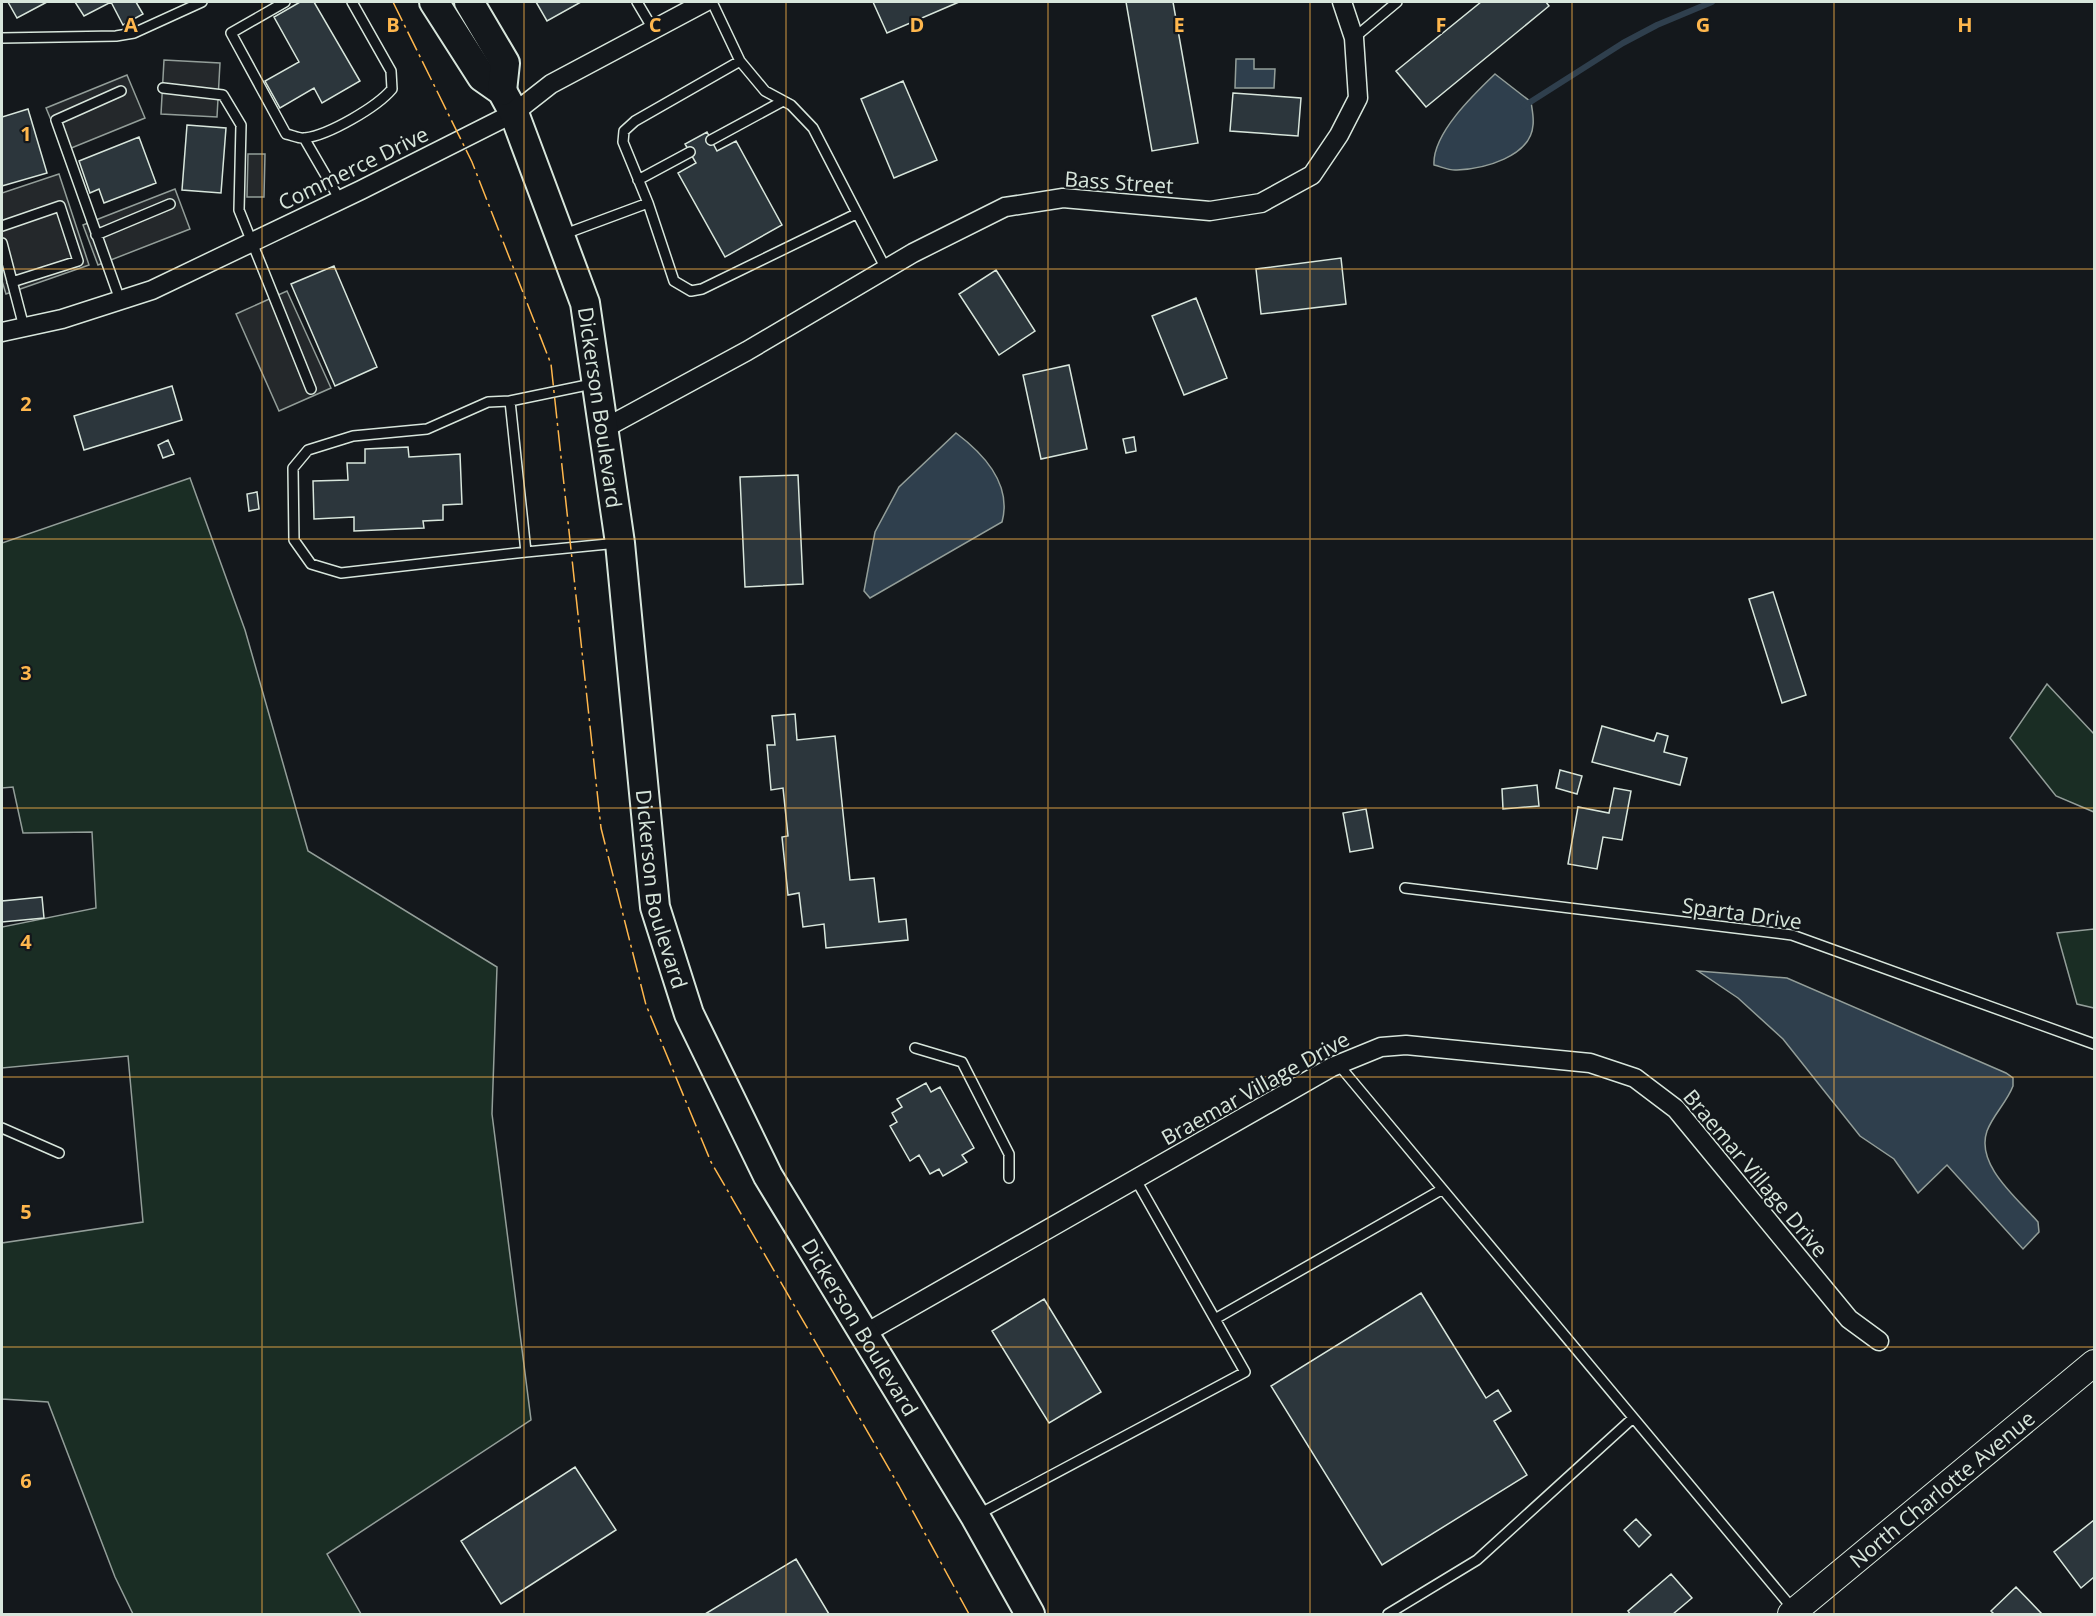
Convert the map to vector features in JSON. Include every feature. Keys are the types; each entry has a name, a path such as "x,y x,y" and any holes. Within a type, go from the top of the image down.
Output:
{"main road":[{"path":"434,2 482,77 508,102"},
{"name":"Dickerson Boulevard","path":"469,2 505,63 508,102 585,303 620,543 655,907 689,1014 768,1176 975,1516 1030,1614"},
{"name":"North Charlotte Avenue","path":"1793,1613 2094,1364"}],"street":[{"name":"Commerce Drive","path":"2,332 62,319 152,290 340,200 508,102 551,84 705,2"},
{"name":"Bass Street","path":"605,428 747,351 886,269 1005,207 1063,198 1210,211 1261,203 1312,175 1339,135 1358,98 1354,38 1342,2"},
{"name":"Braemar Village Drive","path":"864,1334 1338,1065 1381,1047 1425,1046 1590,1063 1635,1078 1676,1109 1850,1318 1879,1341"}],"lane":[{"path":"2,38 116,36 134,33 202,2"},
{"path":"285,2 231,33 286,134 304,138 346,122 382,102 392,89 391,71 352,2"},
{"path":"637,2 653,29"},
{"path":"712,2 740,61 765,91 798,112 813,128 886,269"},
{"path":"1354,38 1397,2"},
{"path":"740,61 635,121 624,131 623,142 648,203 674,281 691,291 702,289 856,214"},
{"path":"163,88 223,95 241,125 239,210 312,388"},
{"path":"120,300 56,120 121,91"},
{"path":"711,140 783,101"},
{"path":"304,138 340,200"},
{"path":"638,180 690,153"},
{"path":"560,236 648,203"},
{"path":"96,235 170,204"},
{"path":"2,226 60,206 78,261 12,282"},
{"path":"2,243 24,327"},
{"path":"598,383 510,401 488,402 427,429 353,436 308,450 293,468 294,540 311,564 341,573 620,543"},
{"path":"510,401 526,552"},
{"name":"Sparta Drive","path":"1405,888 1792,935 2094,1044"},
{"path":"915,1048 962,1062 1009,1154 1009,1178"},
{"path":"1338,1065 1793,1613"},
{"path":"2,1128 59,1153"},
{"path":"975,1516 1245,1372 1136,1180"},
{"path":"1215,1319 1441,1190"},
{"path":"1388,1614 1477,1560 1633,1418"}],"green space":[{"path":"190,478 245,630 308,851 497,967 492,1114 531,1420 327,1554 361,1614 133,1614 115,1577 48,1402 2,1399 2,1243 143,1222 128,1056 2,1068 2,927 96,908 92,832 23,833 13,787 2,788 2,543"},
{"path":"2047,684 2094,734 2094,812 2056,796 2010,738"},
{"path":"2094,929 2094,1008 2077,1004 2057,933"}],"shaded area":[{"path":"164,60 220,63 217,117 161,114"},
{"path":"127,75 145,118 64,151 46,108"},
{"path":"248,154 265,154 264,197 247,197"},
{"path":"59,174 89,265 6,294 2,281 2,193"},
{"path":"175,189 190,229 98,265 83,225"},
{"path":"287,291 331,388 279,411 236,314"}],"water":[{"path":"1236,59 1254,59 1254,69 1275,69 1274,88 1235,88"},
{"path":"1495,74 1531,102 1533,122 1530,136 1524,145 1504,159 1480,167 1454,170 1434,165 1435,153 1447,128 1466,103"},
{"path":"956,433 985,461 999,483 1004,508 1002,522 870,598 864,591 875,532 899,487"},
{"path":"1698,971 1787,978 2013,1078 2013,1086 1987,1131 1985,1144 1987,1156 2000,1181 2038,1222 2039,1232 2023,1249 1947,1165 1918,1193 1894,1159 1860,1136 1783,1039 1738,998"}],"building":[{"path":"8,2 47,2 17,18"},
{"path":"75,2 111,2 84,16"},
{"path":"111,2 136,2 143,14 123,25"},
{"path":"300,2 314,2 360,81 322,103 314,88 280,108 265,81 299,62 274,17"},
{"path":"536,2 581,2 547,21"},
{"path":"873,2 959,2 887,33"},
{"path":"1126,2 1173,2 1198,143 1152,151"},
{"path":"1481,2 1546,2 1549,6 1426,107 1396,71"},
{"path":"903,81 937,160 894,178 861,99"},
{"path":"1233,93 1301,98 1298,136 1230,131"},
{"path":"28,109 47,173 2,186 2,117"},
{"path":"187,125 226,128 221,193 182,190"},
{"path":"707,132 717,151 736,141 782,225 725,257 678,173 696,163 685,144"},
{"path":"139,137 156,183 104,203 99,189 90,193 79,161"},
{"path":"1341,258 1346,304 1261,314 1256,269"},
{"path":"334,266 377,367 335,386 291,284"},
{"path":"996,270 1035,331 999,355 959,294"},
{"path":"1196,298 1227,378 1184,395 1152,316"},
{"path":"1069,365 1087,449 1041,459 1023,375"},
{"path":"172,386 182,420 84,450 74,416"},
{"path":"1134,437 1136,451 1126,453 1123,439"},
{"path":"168,440 174,454 163,458 158,445"},
{"path":"408,447 409,457 460,454 462,504 443,505 443,520 423,521 424,528 354,531 354,517 314,519 313,481 348,480 347,463 365,463 365,449"},
{"path":"798,475 803,584 745,587 740,477"},
{"path":"257,492 259,509 249,511 247,494"},
{"path":"1773,592 1806,695 1782,703 1749,599"},
{"path":"795,714 797,740 835,736 850,880 874,878 879,922 906,919 908,940 826,948 824,924 803,927 799,893 788,895 782,837 788,836 783,788 771,790 767,745 775,745 772,716"},
{"path":"1602,726 1654,741 1657,733 1668,736 1664,752 1687,758 1680,785 1592,762"},
{"path":"1560,770 1582,776 1577,794 1556,788"},
{"path":"1537,785 1539,806 1503,809 1502,789"},
{"path":"1614,788 1631,791 1622,840 1603,837 1597,869 1568,864 1578,807 1609,813"},
{"path":"1366,809 1373,848 1350,852 1343,813"},
{"path":"42,897 44,918 2,922 2,901"},
{"path":"926,1083 931,1092 940,1087 974,1148 962,1155 967,1162 943,1176 939,1169 930,1174 919,1155 910,1161 890,1126 897,1122 892,1113 902,1107 897,1099"},
{"path":"1421,1293 1486,1398 1498,1390 1511,1411 1494,1421 1527,1475 1382,1565 1271,1386"},
{"path":"1044,1299 1101,1392 1049,1423 992,1331"},
{"path":"575,1467 616,1530 501,1604 461,1541"},
{"path":"1636,1519 1651,1535 1639,1547 1624,1530"},
{"path":"2094,1520 2094,1577 2081,1588 2054,1552"},
{"path":"796,1559 829,1614 705,1614"},
{"path":"1671,1574 1692,1598 1673,1614 1630,1614 1628,1611"},
{"path":"2016,1587 2042,1614 1994,1614 1991,1611"}],"waterway":[{"path":"1524,106 1623,43 1657,25 1712,2"}],"power":[{"path":"393,2 472,162 551,364 601,828 646,1005 711,1162 899,1486 969,1614"}]}
